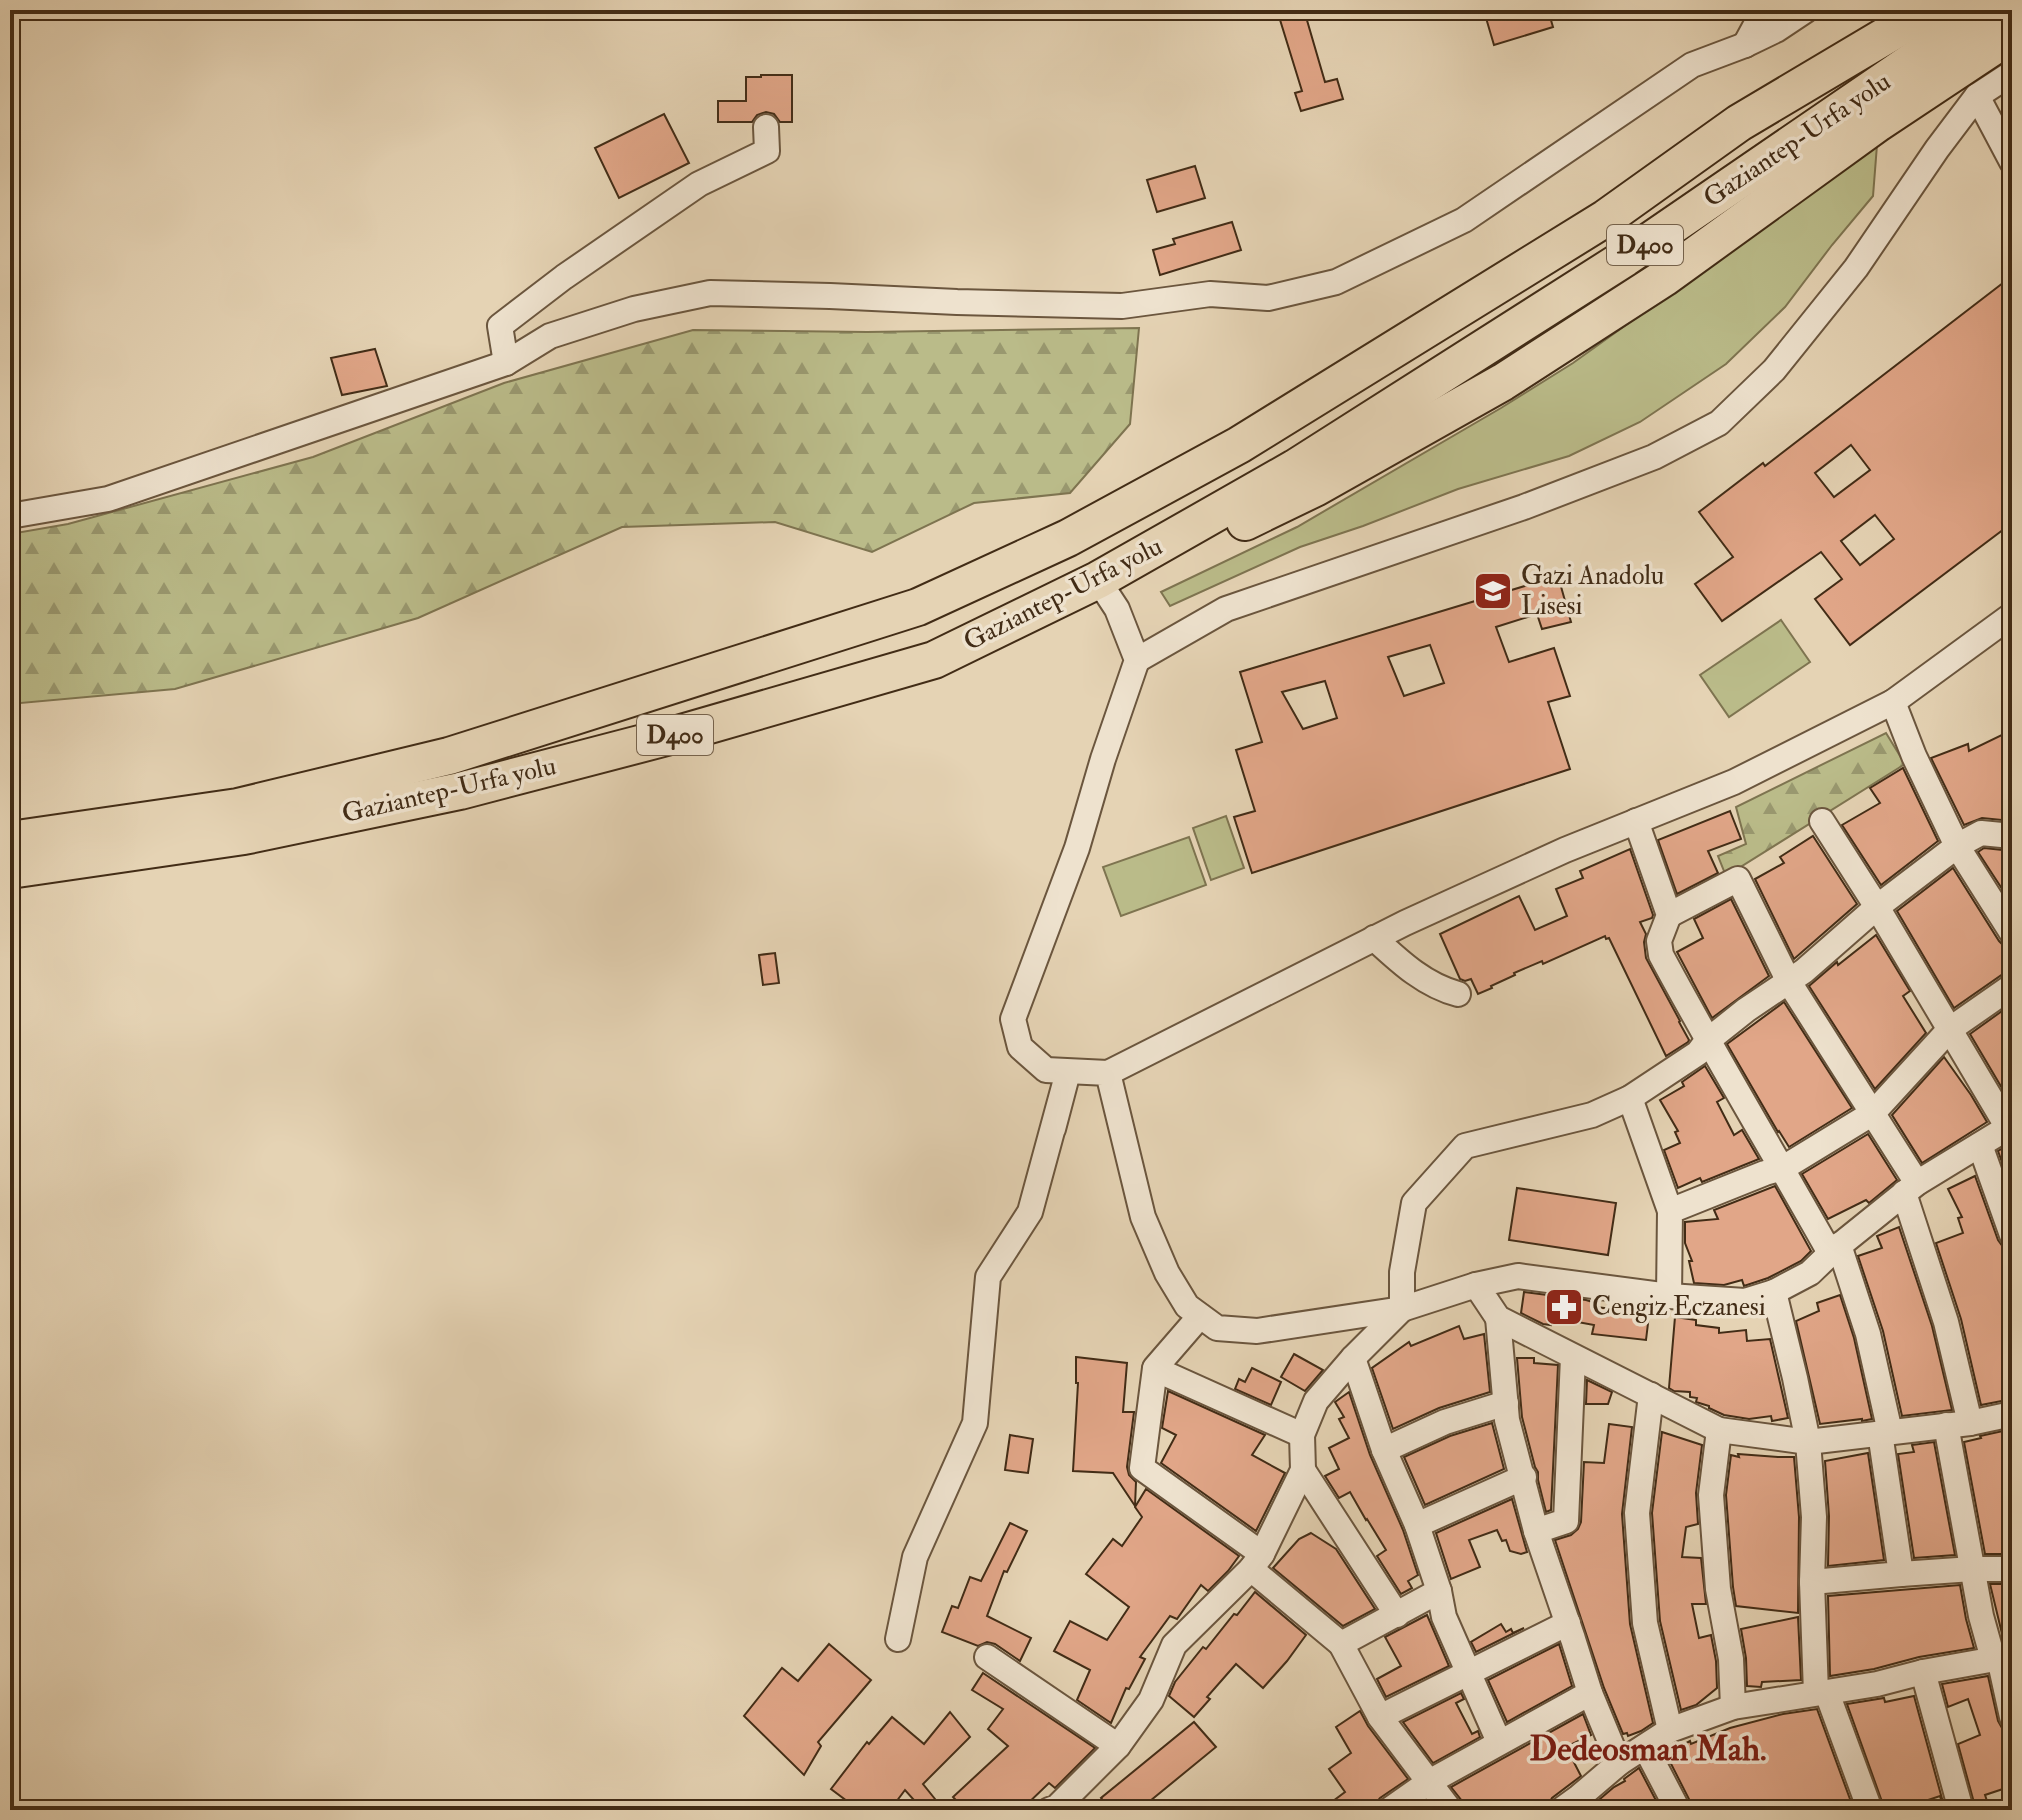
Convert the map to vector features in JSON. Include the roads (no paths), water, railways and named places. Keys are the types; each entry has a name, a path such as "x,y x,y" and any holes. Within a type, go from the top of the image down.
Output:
{"highway":[{"path":"1739,123 1890,10"},
{"name":"Gaziantep-Urfa yolu","path":"10,840 238,807 449,756 918,607 1068,538 1239,445 1606,218 1739,123 1929,10"},
{"name":"Gaziantep-Urfa yolu","path":"10,870 244,836 460,791 678,734 934,660 1098,580 1295,468 1586,283 1987,10"},
{"path":"1098,580 1201,543 1315,488 1503,382 1664,278 1878,123 2012,34"}],"street":[{"path":"1745,45 1764,10"},
{"path":"10,516 108,499 506,363 550,336 634,309 710,293 1122,306 1210,294 1268,298 1336,282 1464,220 1692,65 1745,45 1776,30 1806,10"},
{"path":"1137,660 1226,609 1538,501 1654,457 1719,423 1774,370 1847,280 1977,96 2012,73"},
{"path":"1977,96 2011,157"},
{"path":"506,363 500,326 564,277 699,184 767,151 766,127"},
{"path":"1098,580 1117,609 1137,660 1077,848 1013,1019 1020,1047 1046,1070 1068,1072 1108,1073 1374,938 1565,850 1734,782 1893,702 2012,615"},
{"path":"1893,702 1914,756 1957,846 2012,933"},
{"path":"1636,821 1669,915 1659,941 1661,955 1707,1041 1835,1249 1868,1334 1885,1433 1901,1574"},
{"path":"1108,1073 1143,1217 1167,1273 1187,1306 1217,1328 1257,1331 1402,1309 1476,1285 1518,1276 1669,1296 1745,1301 1774,1292 1810,1273 1911,1188 2009,1126 1822,821"},
{"path":"1049,1810 1057,1807 1118,1746 1151,1700 1174,1645 1256,1562 1303,1470 1302,1435 1316,1401 1402,1309 1402,1272 1414,1203 1465,1146 1592,1115 1630,1098 1698,1053 1707,1041 1804,971 1877,907 1957,846 1981,833 2012,836"},
{"path":"1669,915 1738,879 1789,982 1873,1113 1911,1188 1946,1322 1972,1569 1981,1616 2001,1658 2012,1717"},
{"path":"1374,938 1405,966 1441,989 1458,994"},
{"path":"1670,1211 1783,1168 1873,1113 1949,1030 2012,986"},
{"path":"1053,1129 1068,1072"},
{"path":"898,1639 915,1557 975,1423 988,1277 1030,1212 1068,1072"},
{"path":"1630,1098 1670,1211 1669,1296"},
{"path":"1980,1145 2012,1235"},
{"path":"1476,1285 1498,1318 1507,1420 1536,1531 1590,1693 1619,1763"},
{"path":"1774,1292 1808,1442 1814,1517 1812,1582 1822,1693 1870,1810"},
{"path":"1200,1316 1155,1369 1142,1468 1256,1562 1341,1644 1380,1717 1450,1810"},
{"path":"1498,1318 1719,1430 1808,1442 1958,1424 2012,1414"},
{"path":"1536,1531 1566,1521 1573,1357"},
{"path":"1353,1358 1384,1450 1417,1525 1439,1591 1444,1617 1499,1742"},
{"path":"1155,1369 1302,1435"},
{"path":"1651,1395 1637,1513 1645,1623 1670,1730"},
{"path":"1384,1450 1445,1422 1506,1403"},
{"path":"1719,1430 1711,1495 1718,1589 1731,1659 1733,1707"},
{"path":"1303,1470 1397,1615"},
{"path":"1417,1525 1524,1477"},
{"path":"1812,1582 1972,1569 2012,1569"},
{"path":"1341,1644 1439,1591"},
{"path":"1380,1717 1568,1623"},
{"path":"987,1657 1118,1746"},
{"path":"1576,1806 1619,1763 1670,1730 1733,1707 1877,1684 2001,1658"},
{"path":"1923,1672 1961,1810"},
{"path":"1389,1810 1429,1782 1590,1693"},
{"path":"1645,1747 1678,1810"}],"place":[{"name":"Gazi Anadolu Lisesi","path":"1493,591"},
{"name":"Cengiz Eczanesi","path":"1564,1307"}],"district":[{"name":"Dedeosman Mah.","path":"1648,1749"}]}
